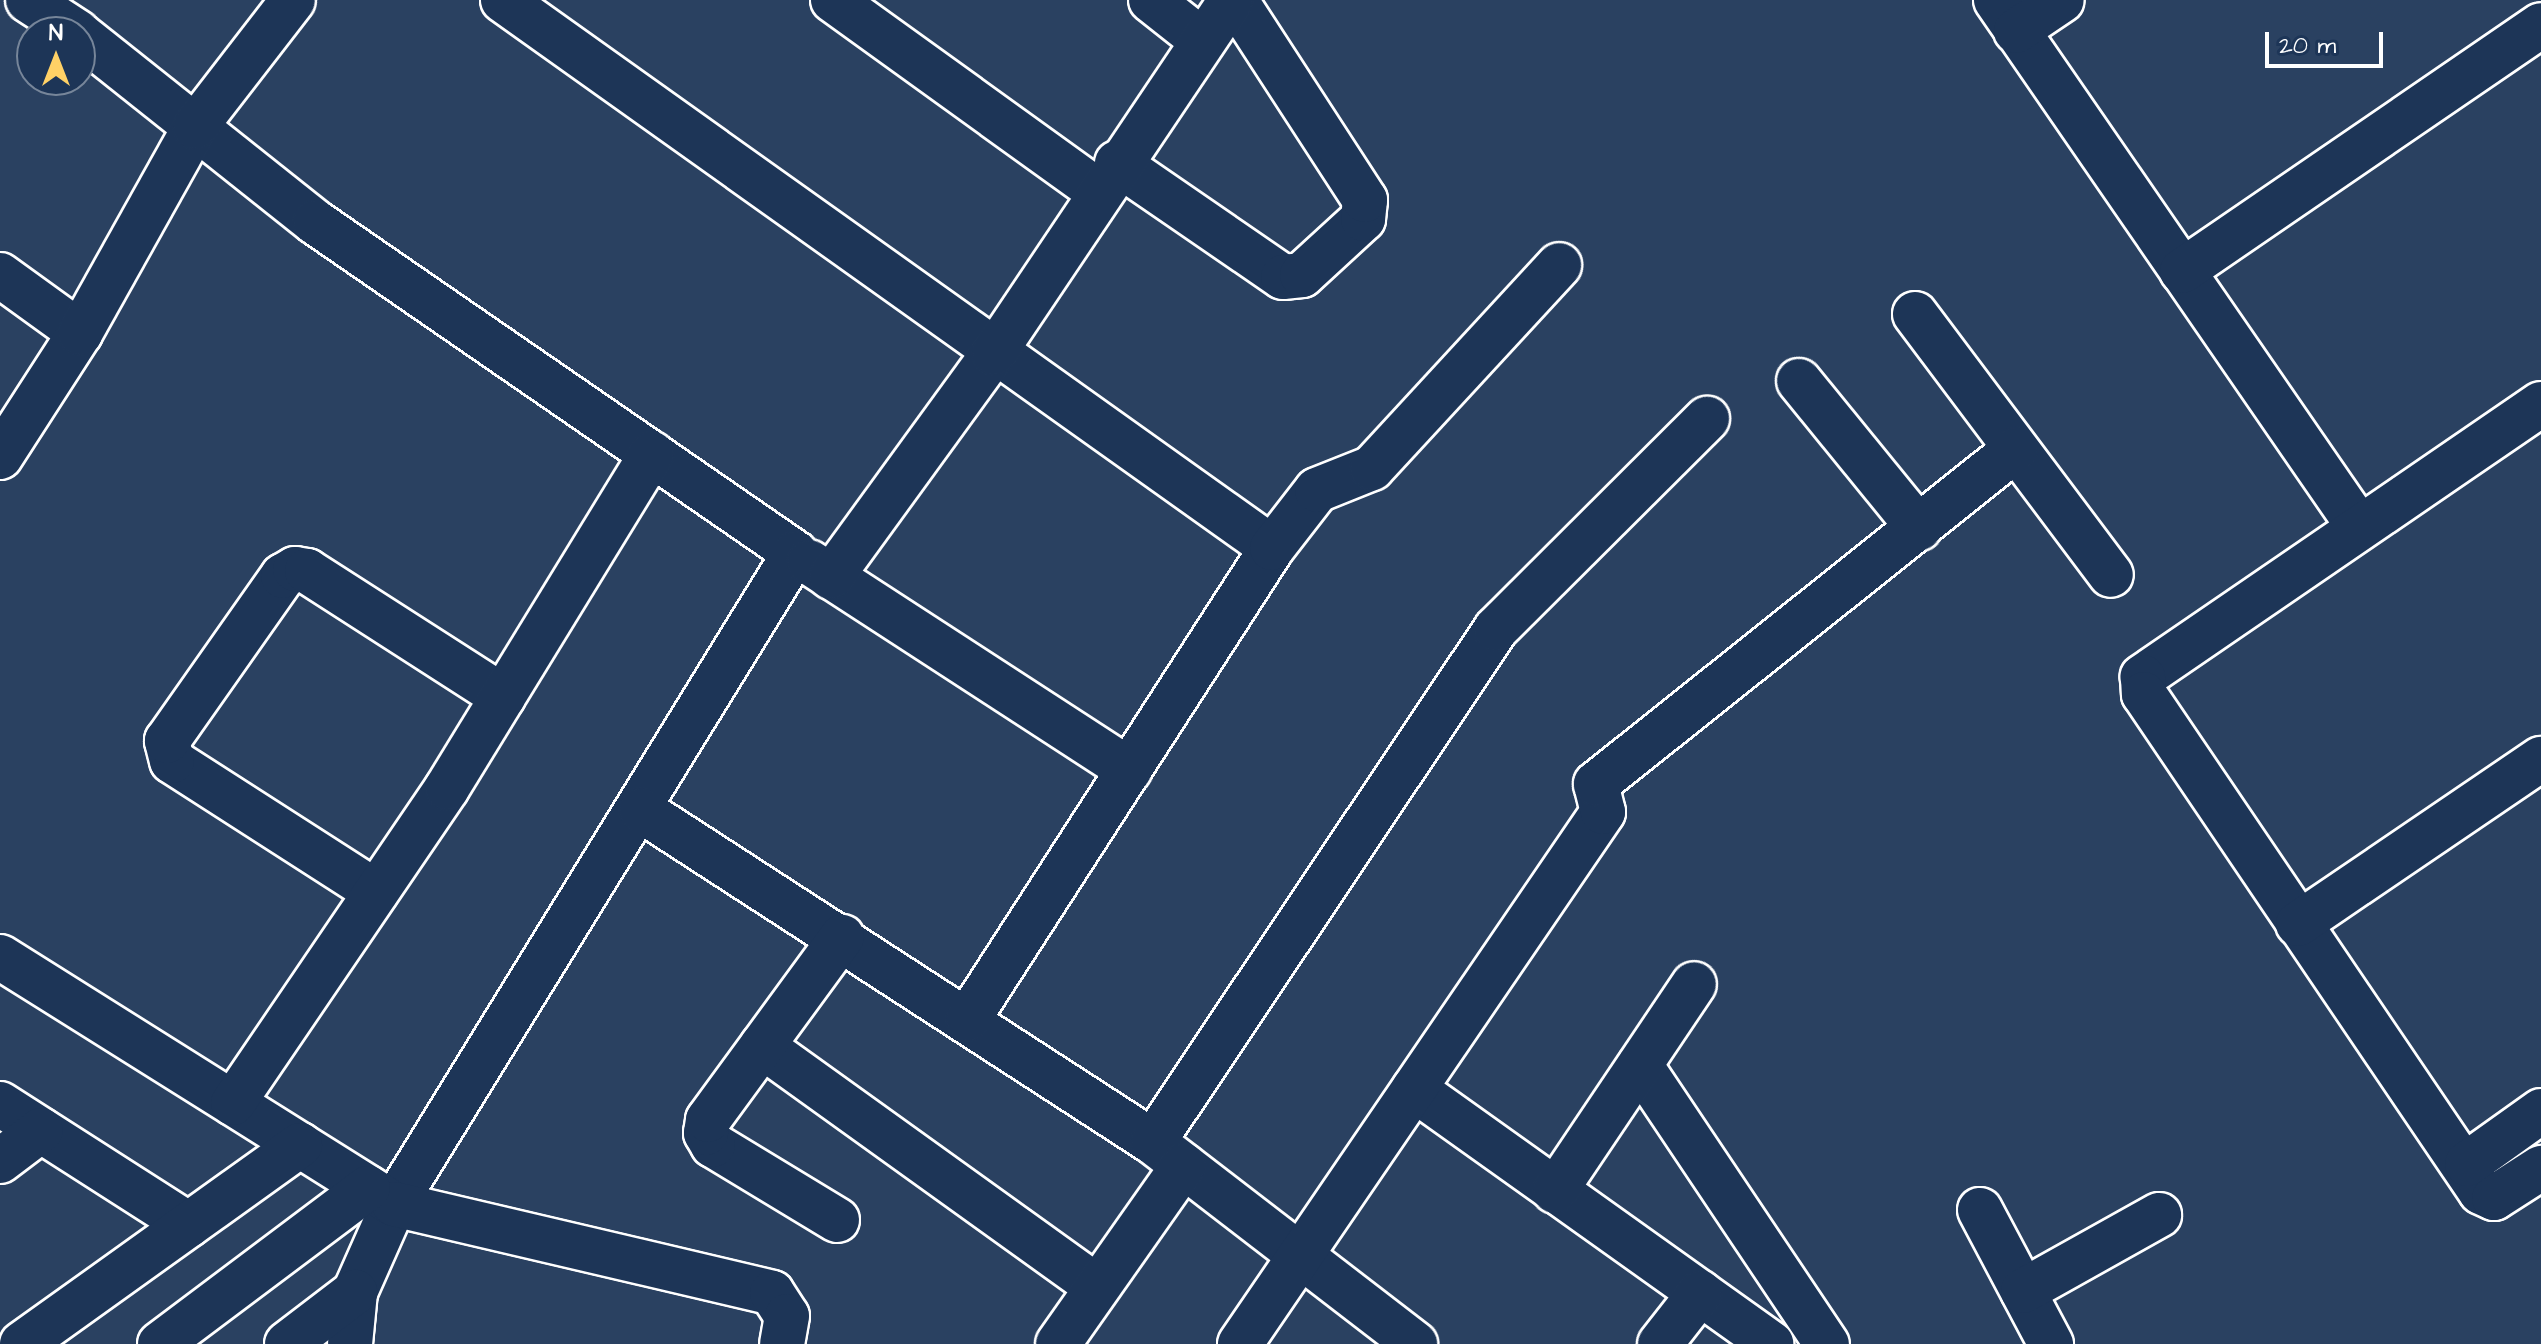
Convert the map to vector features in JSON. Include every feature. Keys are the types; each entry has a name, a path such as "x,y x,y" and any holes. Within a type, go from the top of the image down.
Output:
{"street":[{"path":"28,0 52,16"},
{"path":"0,457 80,333 195,127 293,0"},
{"path":"503,0 994,353 1272,548"},
{"path":"831,577 994,353 1107,177 1233,0 1365,200 1363,219 1302,275 1283,277 1107,177 833,0"},
{"path":"1151,0 1203,41"},
{"path":"2062,0 2006,15 2359,527"},
{"path":"2182,271 2541,25"},
{"path":"96,47 315,222 795,553 1129,770"},
{"path":"968,1019 1272,548 1317,490 1372,468 1559,265"},
{"path":"0,275 80,333"},
{"path":"1915,314 2111,575"},
{"path":"1799,381 1919,528"},
{"path":"2541,404 2143,677 2144,694 2298,924 2467,1164 2481,1192 2494,1198 2541,1168"},
{"path":"1058,1344 1098,1287 1168,1154 1496,629 1707,419"},
{"path":"1241,1344 1603,812 1596,784 1600,778 2016,449"},
{"path":"233,1103 503,697 652,454"},
{"path":"350,1344 355,1292 381,1196 641,810 795,553"},
{"path":"376,892 172,761 167,741 283,576 295,569 307,571 503,697"},
{"path":"2298,924 2541,759"},
{"path":"641,810 968,1019 1168,1154 1415,1344"},
{"path":"837,1220 713,1145 706,1133 708,1120 842,937"},
{"path":"0,957 381,1196 772,1293 787,1316 782,1344"},
{"path":"1555,1191 1694,984"},
{"path":"762,1046 1098,1287"},
{"path":"1640,1065 1827,1344"},
{"path":"1414,1089 1771,1344"},
{"path":"0,1104 189,1225"},
{"path":"2467,1164 2541,1111"},
{"path":"0,1161 41,1130"},
{"path":"22,1344 300,1145"},
{"path":"160,1344 381,1196"},
{"path":"1980,1210 2051,1344"},
{"path":"2023,1291 2159,1215"},
{"path":"287,1344 355,1292"},
{"path":"1660,1344 1700,1293"}]}
